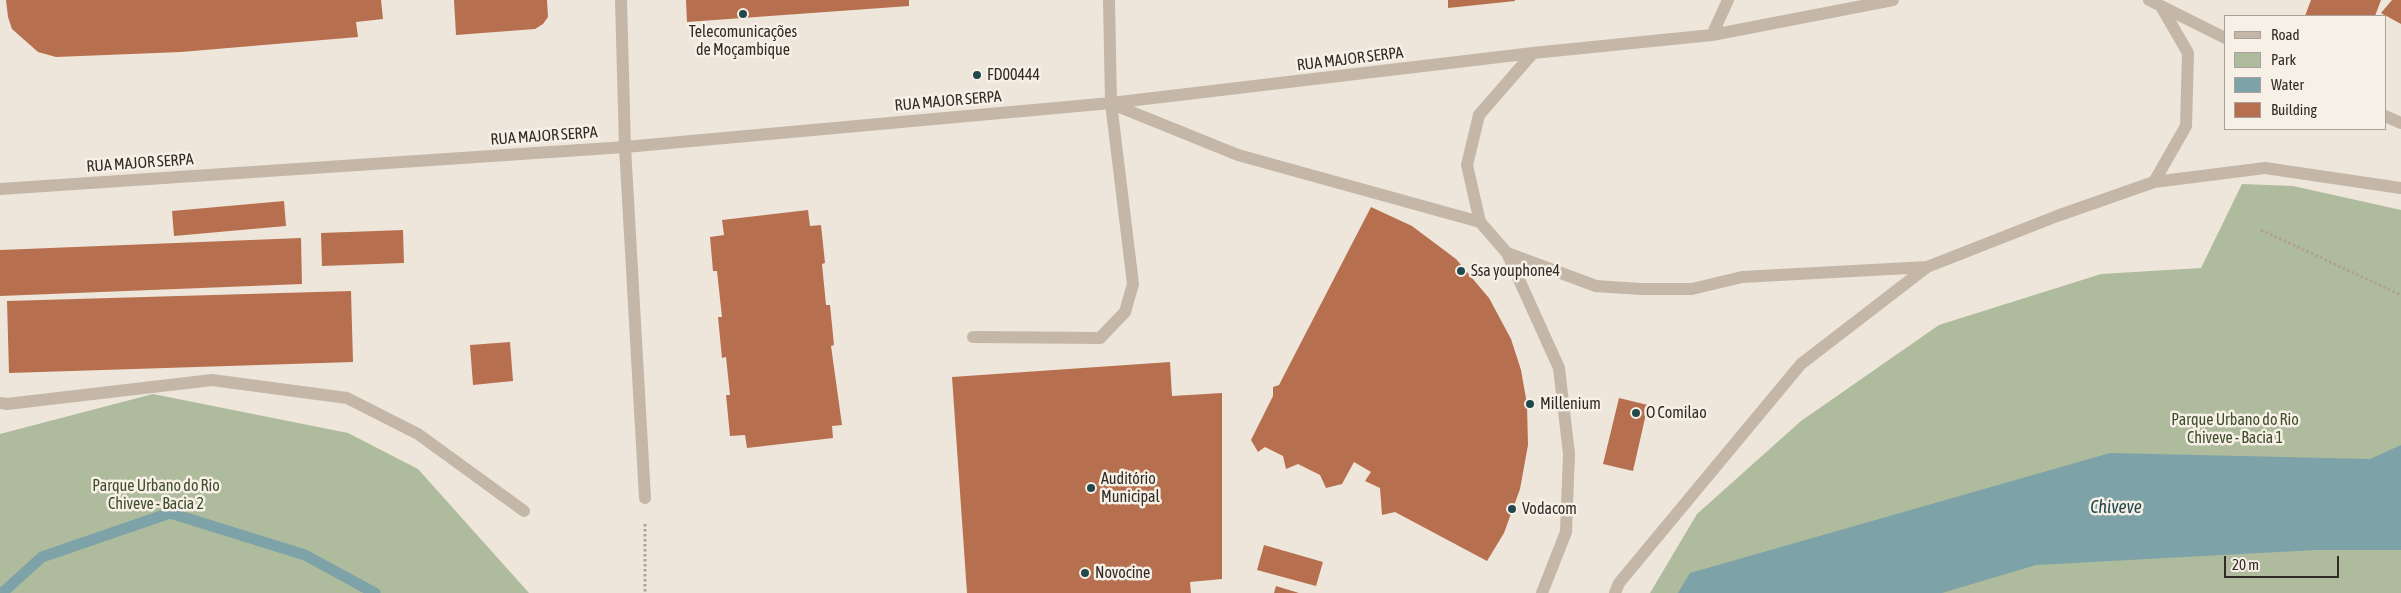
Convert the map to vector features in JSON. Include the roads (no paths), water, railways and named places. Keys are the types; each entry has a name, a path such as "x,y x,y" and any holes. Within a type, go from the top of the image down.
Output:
{"street":[{"path":"621,0 625,146 645,498"},
{"path":"973,337 1100,338 1125,312 1133,284 1111,103 1109,0"},
{"path":"1712,35 1728,0"},
{"name":"RUA MAJOR SERPA","path":"0,189 625,146 1111,103 1533,53 1712,35 1893,0"},
{"path":"2149,0 2224,38"},
{"path":"2154,182 2186,126 2188,53 2162,8"},
{"path":"1533,53 1479,115 1467,165 1480,222 1507,253 1559,368 1569,454 1566,532 1542,593"},
{"path":"1111,103 1238,155 1480,222"},
{"path":"2386,116 2401,124"},
{"path":"1617,588 1801,364 1927,267 2057,216 2154,182 2265,168 2401,188"},
{"path":"1507,253 1596,286 1641,289 1692,289 1742,277 1927,267"},
{"path":"0,403 7,404 212,380 348,398 418,434 524,511"}],"water":[{"name":"Chiveve","path":"2401,445 2401,550 2315,550 2036,565 1942,593 1678,593 1690,573 2110,453 2370,459"}],"waterway":[{"path":"2,593 42,557 170,513 305,555 375,593"}],"place":[{"name":"Telecomunicações de Moçambique","path":"743,14"},
{"name":"FD00444","path":"977,75"},
{"name":"Ssa youphone4","path":"1461,271"},
{"name":"Millenium","path":"1530,404"},
{"name":"O Comilao","path":"1636,413"},
{"name":"Auditório Municipal","path":"1091,488"},
{"name":"Vodacom","path":"1512,509"},
{"name":"Novocine","path":"1085,573"}],"park label":[{"name":"Parque Urbano do Rio Chiveve - Bacia 1","path":"2235,429"},
{"name":"Parque Urbano do Rio Chiveve - Bacia 2","path":"156,495"}]}
